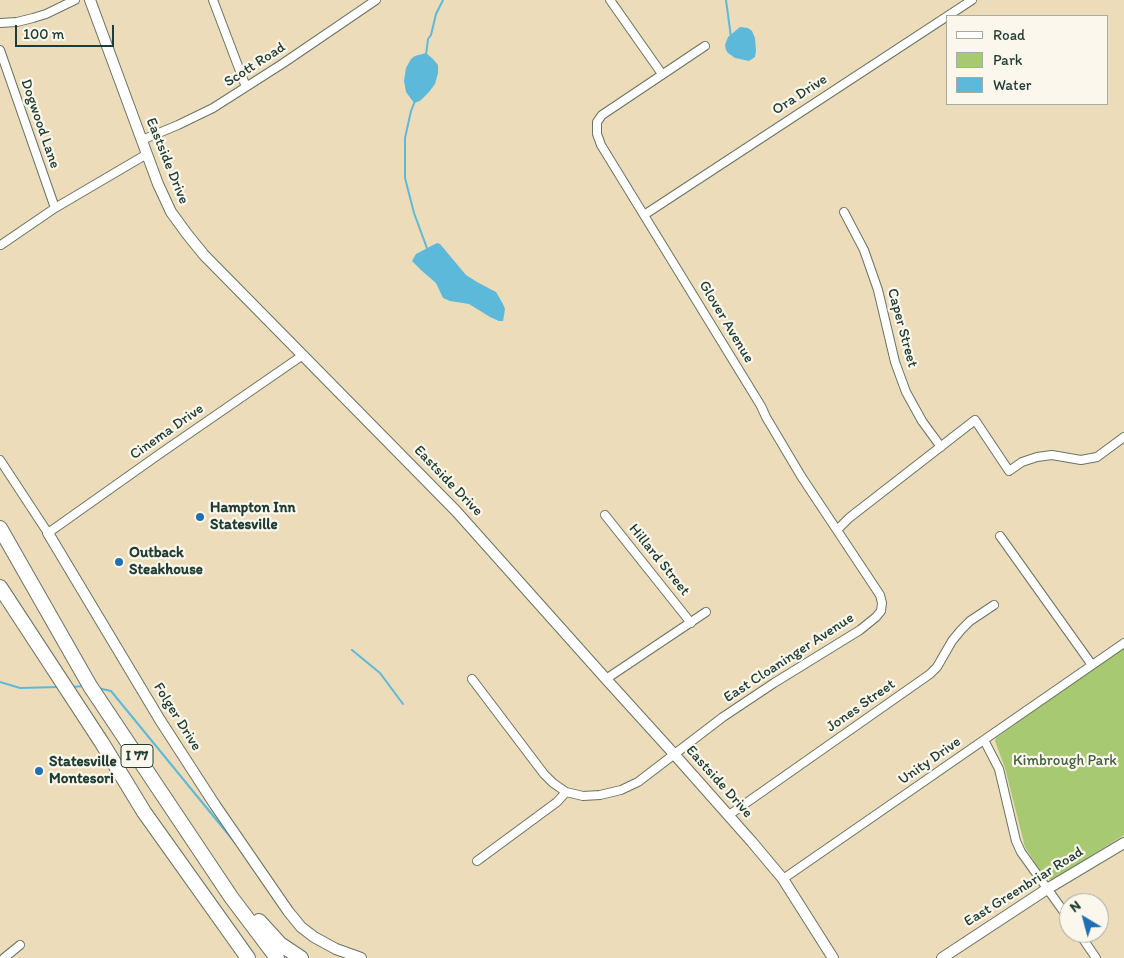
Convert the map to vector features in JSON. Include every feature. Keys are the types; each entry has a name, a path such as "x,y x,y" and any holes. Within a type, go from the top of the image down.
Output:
{"highway":[{"name":"I 77","path":"0,528 90,686 231,897 277,958"},
{"name":"I 77","path":"0,587 102,743 144,812 249,958"},
{"path":"146,769 248,909 280,944 301,958"}],"street":[{"path":"0,23 17,22 46,14 74,0"},
{"name":"Eastside Drive","path":"90,0 167,204 187,234 207,258 456,511 729,815 783,879 833,958"},
{"path":"213,0 246,87"},
{"name":"Scott Road","path":"142,140 213,108 376,0"},
{"path":"610,0 662,74 705,46"},
{"name":"Ora Drive","path":"949,15 972,0"},
{"name":"Ora Drive","path":"644,215 946,17"},
{"name":"Dogwood Lane","path":"0,50 56,208"},
{"name":"Glover Avenue","path":"662,74 602,115 596,127 601,145 761,406 801,476 837,530"},
{"path":"1,245 56,208 147,154"},
{"name":"Caper Street","path":"844,212 864,250 878,290 895,362 906,392 922,421 941,446"},
{"name":"Cinema Drive","path":"48,533 303,355"},
{"path":"837,530 849,518 975,420 1009,471 1022,462 1037,457 1052,455 1081,460 1097,457 1124,437"},
{"name":"Folger Drive","path":"0,460 48,533 149,704 283,905 301,927 314,937 336,949 361,958"},
{"name":"Hillard Street","path":"605,515 691,622"},
{"name":"East Cloaninger Avenue","path":"566,792 583,796 600,794 621,790 638,782 723,717 860,630 876,617 881,611 880,595 837,530"},
{"path":"1000,536 1092,665"},
{"name":"Jones Street","path":"729,815 926,677 937,667 952,641 961,630 970,621 994,605"},
{"path":"606,679 706,612"},
{"name":"Unity Drive","path":"783,879 1124,643"},
{"path":"472,679 544,774 566,792 557,802 477,861"},
{"path":"984,740 999,769 1016,841 1021,852 1059,905"},
{"name":"East Greenbriar Road","path":"942,958 1047,889 1124,843"},
{"path":"1086,943 1096,958"},
{"path":"4,958 20,944"}],"green space":[{"name":"Kimbrough Park","path":"1124,646 1124,835 1052,880 1042,874 1025,847 1005,768 995,741 996,738"}],"water":[{"path":"740,27 748,28 752,31 755,38 755,57 749,61 735,58 726,50 725,45 728,37"},
{"path":"426,53 438,65 438,73 435,84 429,92 420,101 414,103 406,92 404,81 406,68 415,56"},
{"path":"437,243 440,244 466,275 496,292 505,309 503,321 490,317 469,304 443,298 436,283 412,261 416,254"}],"waterway":[{"path":"426,55 428,39 431,35 436,14 443,0"},
{"path":"726,0 731,37"},
{"path":"415,101 405,138 405,178 414,213 428,251"},
{"path":"352,650 380,673 403,704"},
{"path":"0,682 20,688 58,687"},
{"path":"73,687 83,686"},
{"path":"98,688 111,691 237,845"}],"place":[{"name":"Hampton Inn Statesville","path":"200,517"},
{"name":"Outback Steakhouse","path":"119,562"},
{"name":"Statesville Montesori","path":"39,771"}]}
